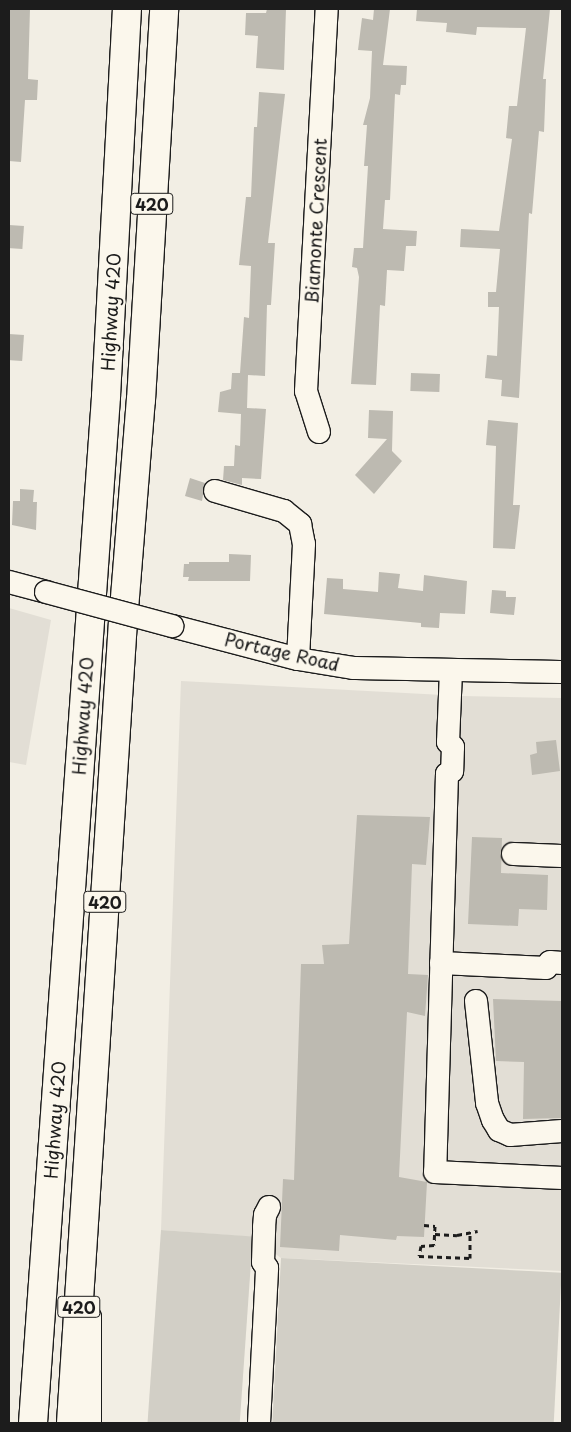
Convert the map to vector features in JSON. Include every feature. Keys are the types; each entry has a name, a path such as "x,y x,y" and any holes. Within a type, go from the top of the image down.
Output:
{"highway":[{"name":"Highway 420","path":"33,1423 106,396 127,9"},
{"name":"Highway 420","path":"71,1423 88,1191 164,9"}],"street":[{"name":"Biamonte Crescent","path":"319,432 306,392 328,9"},
{"path":"215,491 284,511 300,524 304,544 298,659"},
{"name":"Portage Road","path":"9,582 298,659 354,668 562,672"},
{"path":"451,671 448,742 453,747 452,771 447,774 435,1172 562,1178"},
{"path":"513,854 562,856"},
{"path":"441,963 557,968"},
{"path":"476,1001 487,1103 496,1125 510,1135 562,1131"},
{"path":"88,1191 90,1423"},
{"path":"259,1423 267,1268 263,1262 265,1215 268,1204"}],"path":[{"path":"424,1225 435,1226 434,1245 420,1246 419,1256 470,1258 470,1232"},
{"path":"435,1234 478,1231"}],"shaded area":[{"path":"9,608 51,620 26,765 9,762"},
{"path":"181,681 462,696 562,698 562,1271 281,1258 253,1237 161,1230"},
{"path":"161,1230 253,1236 240,1423 148,1423"},
{"path":"281,1258 562,1273 554,1423 272,1423"}],"building":[{"path":"9,9 30,9 28,79 38,80 37,100 25,100 21,162 9,161"},
{"path":"267,9 286,9 284,70 256,68 258,36 245,35 246,13 266,13"},
{"path":"374,9 390,9 383,65 407,66 406,85 401,85 400,95 395,94 390,200 385,200 383,229 417,231 416,246 406,246 404,271 387,270 385,306 380,305 376,385 351,384 359,277 357,268 352,267 354,248 363,248 368,166 364,166 367,125 363,125 370,98 372,51 358,50 362,18 373,20"},
{"path":"417,9 550,9 543,79 546,79 544,132 539,131 532,214 529,213 519,398 501,396 502,380 485,378 487,355 497,356 499,307 488,307 488,292 496,292 500,249 460,247 461,229 499,231 512,139 506,138 509,106 517,106 526,28 477,27 476,35 446,32 447,23 416,21"},
{"path":"259,92 285,94 268,243 275,243 271,305 267,305 265,376 248,375 247,408 266,409 261,479 242,478 242,485 223,480 224,466 234,466 235,445 240,446 241,414 218,412 220,392 231,389 232,373 240,373 244,317 249,318 251,266 239,265 246,197 251,197 254,127 257,127"},
{"path":"9,225 24,226 22,249 9,248"},
{"path":"9,334 24,335 22,361 9,360"},
{"path":"411,373 440,374 439,392 410,391"},
{"path":"369,410 393,411 392,451 402,461 374,494 355,475 387,439 368,438"},
{"path":"488,420 518,423 513,505 520,505 515,549 493,548 496,446 486,445"},
{"path":"190,478 205,483 202,501 185,496"},
{"path":"20,489 34,490 33,502 37,502 36,530 12,525 13,501 20,501"},
{"path":"229,554 251,555 250,581 188,581 189,577 183,577 184,564 189,564 189,562 229,562"},
{"path":"379,572 400,574 398,588 423,591 424,575 467,581 465,614 440,613 439,628 421,627 421,623 324,614 327,578 343,579 343,589 378,592"},
{"path":"492,590 506,591 506,597 516,597 514,615 490,613"},
{"path":"556,740 560,771 532,775 530,755 537,753 536,742"},
{"path":"357,815 430,817 426,865 412,864 408,974 428,975 425,1016 407,1012 399,1177 427,1182 424,1237 397,1236 396,1240 340,1235 339,1251 280,1247 283,1179 294,1180 301,964 324,964 322,945 349,944"},
{"path":"472,837 502,838 501,873 548,875 547,910 519,909 518,926 468,924"},
{"path":"493,999 562,1001 562,1118 523,1119 524,1062 496,1061"}]}
